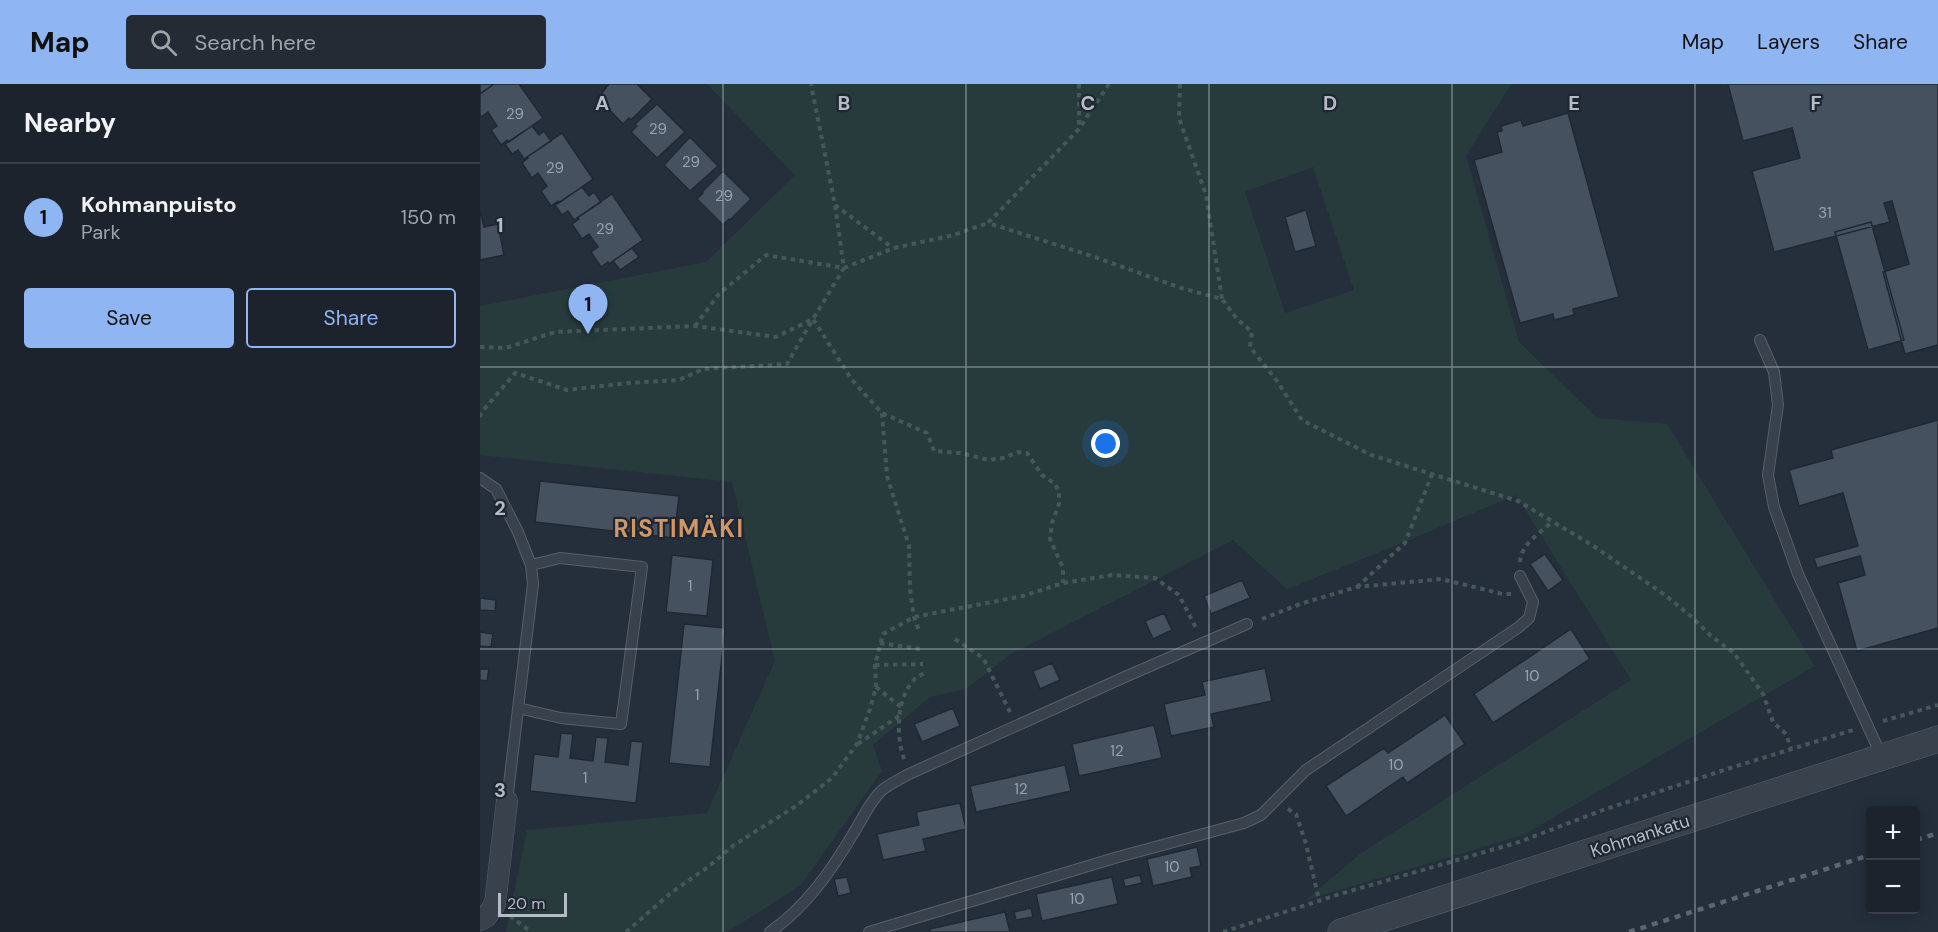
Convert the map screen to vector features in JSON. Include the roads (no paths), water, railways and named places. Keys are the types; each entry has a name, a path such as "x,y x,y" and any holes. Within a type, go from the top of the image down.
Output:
{"street":[{"name":"Kohmankatu","path":"1341,932 1938,739"},
{"path":"480,920 486,917 495,904 507,801"}],"lane":[{"path":"1760,340 1774,372 1778,405 1768,475 1774,507 1798,574 1883,757"},
{"path":"480,478 496,489 518,532 531,565 533,584 507,801"},
{"path":"518,708 561,718 621,724 642,567 560,558 531,565"},
{"path":"869,932 1118,857 1244,823 1261,815 1306,770 1519,627 1529,618 1533,602 1520,576"},
{"path":"770,932 784,922 810,896 831,870 881,791 909,774 1248,624"}],"railway":[{"path":"1920,839 1938,833"},
{"path":"1629,932 1866,856"}],"place":[{"name":"Kohmanpuisto","path":"588,334"}],"district":[{"name":"RISTIMÄKI","path":"679,528"}]}
